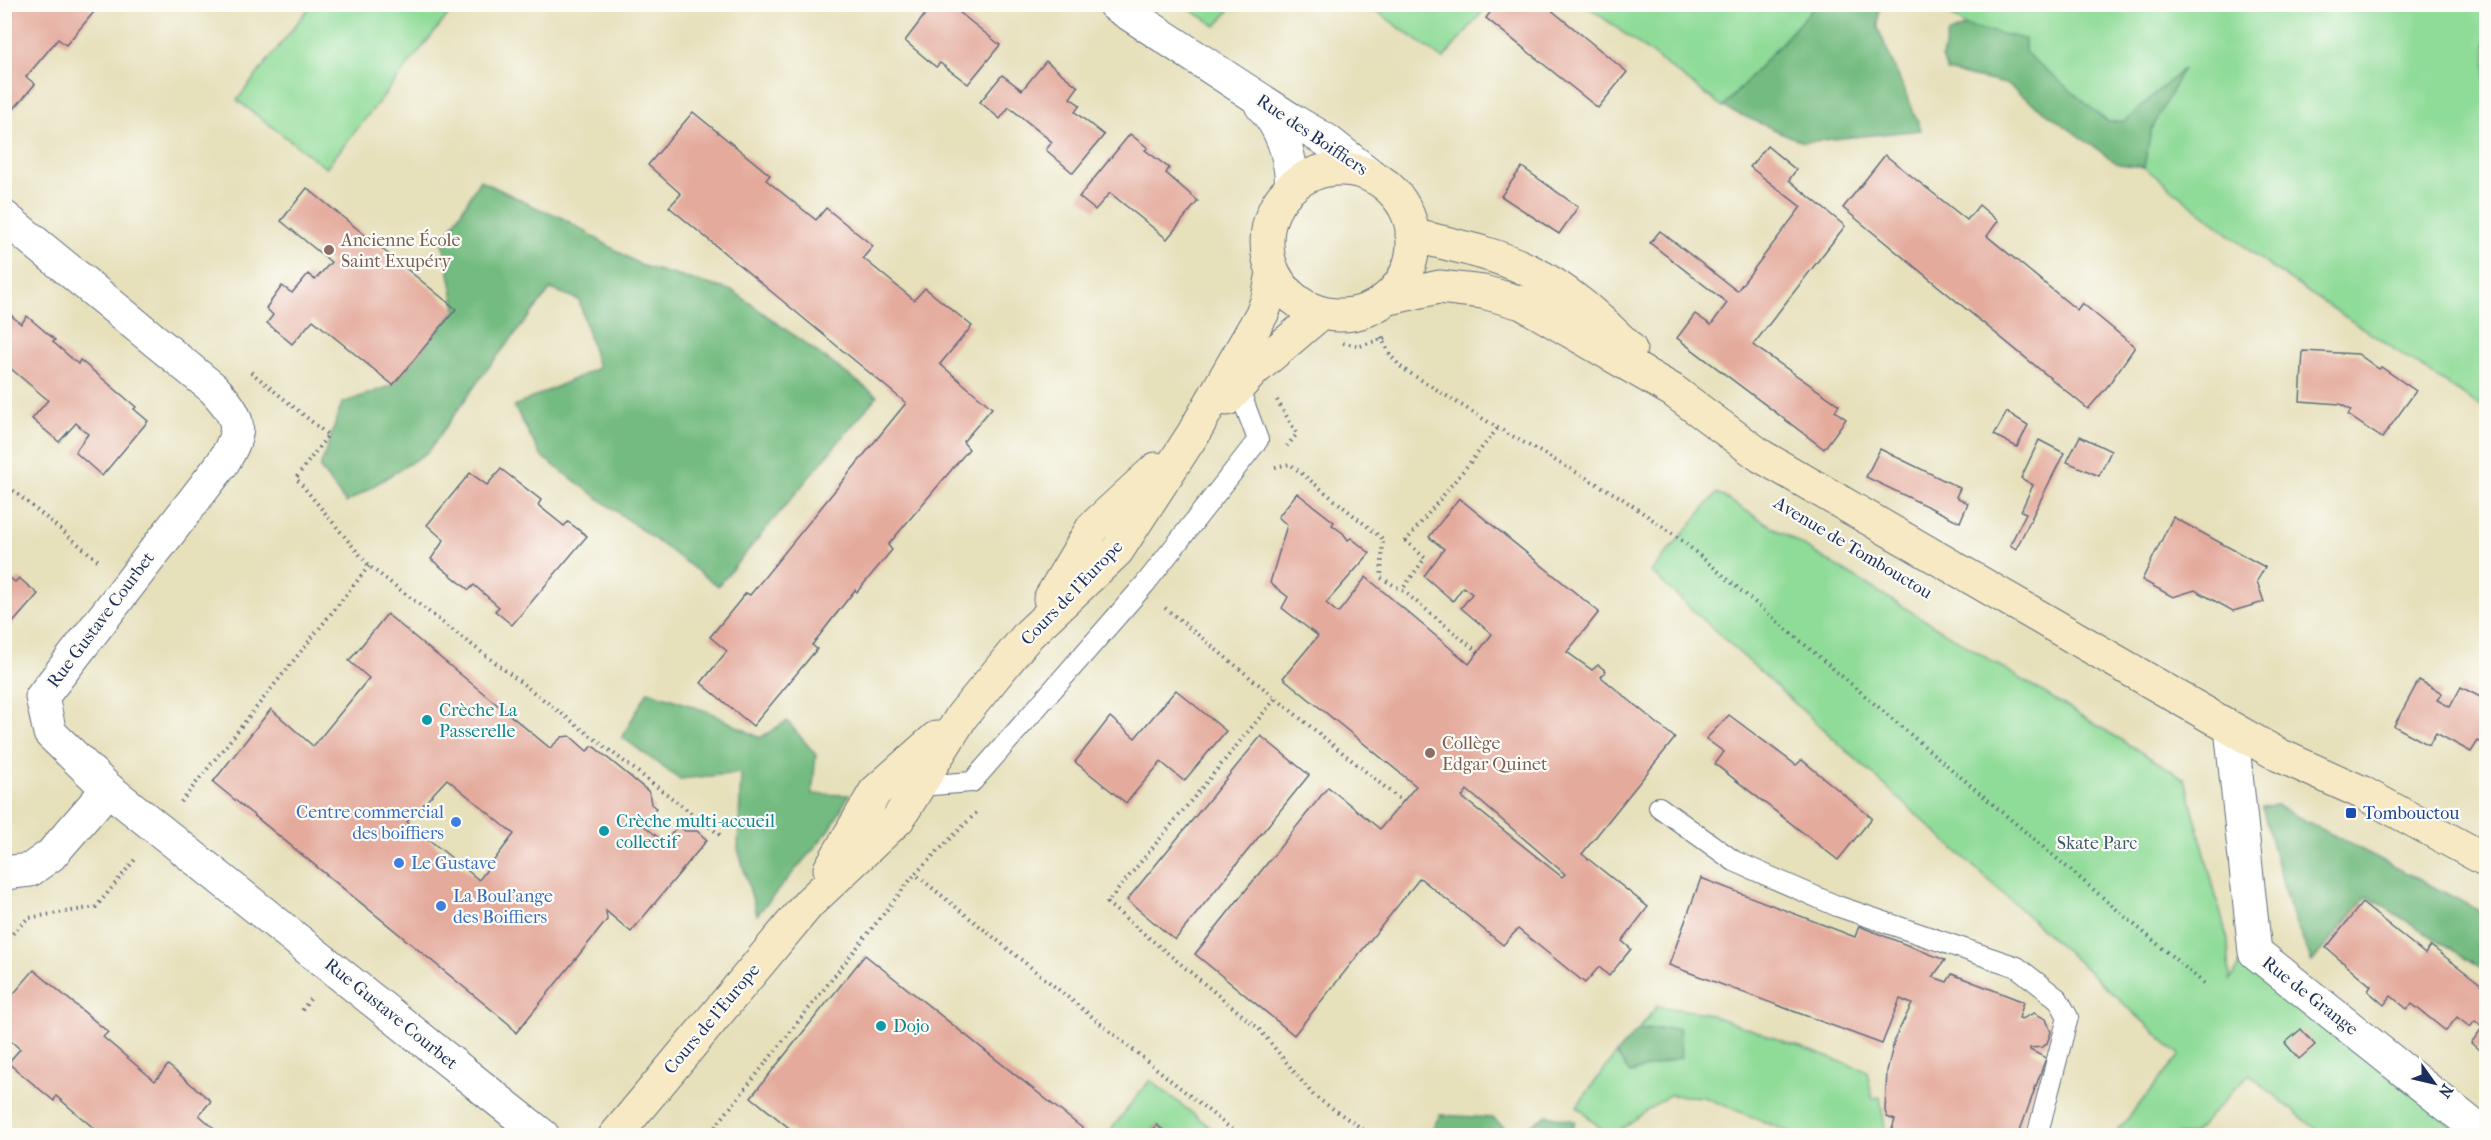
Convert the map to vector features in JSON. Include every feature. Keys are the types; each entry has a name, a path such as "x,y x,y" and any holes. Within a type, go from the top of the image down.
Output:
{"street":[{"name":"Rue des Boiffiers","path":"1114,4 1326,140 1373,177"},
{"name":"Rue des Boiffiers","path":"1250,93 1278,127 1291,164 1292,187"},
{"path":"1347,169 1373,177 1392,190 1410,221 1412,235 1410,263 1397,287 1378,304 1343,315 1321,313 1302,305 1291,298 1273,273 1267,246 1268,229 1276,205 1292,187 1313,174 1347,169"},
{"name":"Rue Gustave Courbet","path":"4,217 214,389 227,404 237,423 235,443 222,464 42,698 50,733 108,789 543,1136"},
{"name":"Avenue de Tombouctou","path":"1412,235 1487,254 1528,270 1559,288 1590,311 1672,390"},
{"name":"Cours de l'Europe","path":"615,1136 809,903 898,819 962,716 1029,634 1117,551 1193,434 1263,312 1273,273"},
{"name":"Avenue de Tombouctou","path":"1378,304 1439,287 1483,292 1522,303 1672,390 1761,456 2231,728 2279,755 2361,792 2487,860"},
{"name":"Cours de l'Europe","path":"1193,434 1293,335 1321,313"},
{"name":"Cours de l'Europe","path":"809,903 875,792 962,716"},
{"name":"Rue de Grange","path":"2231,728 2255,952 2486,1136"},
{"path":"4,873 30,870 51,855 108,789"}],"lane":[{"path":"919,786 972,782 1145,584 1258,440 1238,387"},
{"path":"1659,807 1734,861 1837,906 2017,967 2058,999 2068,1017 2037,1136"}],"path":[{"path":"1378,304 1382,339 1390,355 1402,368 1498,428 1620,497 1679,538 2207,986"},
{"path":"1332,344 1360,346 1391,336"},
{"path":"247,369 328,435 296,478 369,566 720,835"},
{"path":"1258,440 1272,390 1297,434 1283,451"},
{"path":"1402,590 1425,558 1406,541 1498,428"},
{"path":"1276,460 1269,468 1290,464 1383,539 1381,578 1402,590 1478,652"},
{"path":"4,483 128,585"},
{"path":"4,942 28,918 96,907 369,566"},
{"path":"1157,611 1165,602 1166,610 1403,802"},
{"path":"1275,699 1107,903 1259,1029 1314,1096 1373,1136"},
{"path":"708,1136 915,874 978,811"},
{"path":"915,874 1240,1136"}],"green space":[{"path":"312,4 456,5 326,168 237,100"},
{"path":"1183,5 1234,5 1216,26"},
{"path":"1368,5 1488,5 1443,59"},
{"path":"1586,5 1816,5 1723,107"},
{"path":"1816,5 1879,5 1878,28 1921,130 1803,142 1723,107"},
{"path":"1939,5 2486,5 2486,410 2269,266"},
{"path":"1966,26 2025,39 2025,52 2108,122 2125,121 2183,69 2151,131 2144,167 2118,164 2006,84 1947,71 1942,57 1948,34"},
{"path":"480,180 537,208 559,216 642,266 733,291 877,396 718,586 541,456 514,406 598,368 579,300 551,289 484,373 428,452 346,503 320,468 342,403 393,385 456,309 443,242"},
{"name":"Skate Parc","path":"1717,493 2185,779 2228,941 2230,980 2247,955 2463,1135 2323,1135 2249,1074 2192,1135 2114,1135 2180,1055 1651,572"},
{"path":"648,691 709,712 760,738 787,721 816,755 812,794 849,795 830,829 757,915 738,849 741,773 679,779 622,737"},
{"path":"2277,806 2486,914 2486,971 2367,896 2312,962 2289,907 2262,807"},
{"path":"1657,1006 1705,1013 1867,1071 1872,1098 1880,1097 1886,1135 1796,1135 1704,1097 1669,1095 1613,1135 1607,1135 1577,1106 1616,1054 1631,1073 1679,1028 1638,1030"},
{"path":"1679,1028 1681,1057 1630,1073 1616,1054 1638,1030"},
{"path":"1150,1080 1220,1135 1170,1135 1157,1125 1148,1135 1106,1136"},
{"path":"1440,1115 1493,1118 1514,1135 1429,1135"},
{"path":"1547,1115 1575,1121 1570,1135 1514,1135"}],"building":[{"path":"4,4 86,4 94,12 66,45 58,39 26,77 35,84 14,109 4,101"},
{"path":"933,4 949,4 1000,45 968,84 940,63 936,67 905,41"},
{"path":"1496,4 1544,4 1627,72 1598,108 1486,18"},
{"path":"1046,61 1078,87 1070,98 1080,105 1075,112 1104,135 1073,173 1046,150 1052,142 1009,107 1000,119 980,102 1002,75 1022,90"},
{"path":"693,112 770,175 766,180 816,220 826,208 873,246 863,258 914,300 925,288 972,326 940,364 992,408 963,442 969,449 888,545 892,550 857,592 855,590 812,645 817,649 753,726 701,683 727,651 710,637 746,593 750,595 906,403 669,207 681,194 648,165"},
{"path":"1130,134 1148,148 1145,150 1169,168 1166,173 1198,201 1167,239 1110,193 1095,210 1079,197"},
{"path":"1767,146 1796,170 1789,180 1845,226 1753,345 1839,405 1835,411 1846,419 1824,449 1677,338 1695,314 1711,325 1727,303 1650,243 1660,231 1737,291 1801,207 1750,167"},
{"path":"1885,155 1967,220 1979,205 1998,221 1987,236 2077,310 2082,303 2135,347 2107,387 2088,409 1843,208"},
{"path":"1522,167 1578,207 1559,234 1501,196"},
{"path":"307,188 456,309 393,385 313,320 292,344 267,323 273,315 266,308 282,286 292,293 308,274 315,280 331,262 281,221"},
{"path":"4,309 21,324 27,316 78,364 80,360 136,407 134,409 148,421 102,476 75,452 88,434 76,423 59,442 32,419 48,400 4,363"},
{"path":"2303,351 2358,354 2416,391 2382,438 2348,415 2351,410 2340,404 2300,401"},
{"path":"2007,412 2028,425 2017,447 1994,435"},
{"path":"2080,436 2111,451 2099,476 2067,462"},
{"path":"2039,440 2064,453 2016,549 2010,545 2026,513 2021,511 2033,485 2021,478"},
{"path":"1880,449 1960,488 1956,497 1968,503 1960,522 1866,477"},
{"path":"501,469 541,500 538,505 564,526 568,522 587,536 512,625 495,611 499,607 474,585 469,590 431,559 444,540 427,525 470,473 487,485"},
{"path":"1297,493 1334,522 1332,525 1348,540 1351,538 1370,553 1326,603 1338,613 1366,577 1469,664 1492,634 1461,608 1472,594 1463,587 1453,601 1424,576 1444,549 1429,537 1459,498 1599,612 1567,652 1592,670 1598,665 1606,671 1601,677 1675,738 1582,854 1648,907 1622,941 1631,949 1609,976 1599,967 1585,983 1518,929 1503,945 1420,878 1294,1035 1195,954 1328,787 1380,829 1416,786 1283,678 1318,636 1282,608 1288,597 1270,583 1287,525 1278,517","holes":["1467,790 1565,874 1562,877 1462,797"]},
{"path":"2173,517 2265,567 2257,581 2264,602 2233,611 2195,590 2173,597 2142,580"},
{"path":"4,573 15,582 19,578 38,594 4,633"},
{"path":"387,614 550,748 562,737 570,736 587,751 593,746 649,792 651,804 656,808 643,825 664,842 678,826 685,831 697,831 707,840 631,932 606,911 607,920 516,1033 509,1024 213,782 271,709 313,746 369,678 349,661","holes":["447,779 514,834 479,880 407,822"]},
{"path":"2419,680 2442,693 2437,700 2450,707 2461,687 2486,700 2486,745 2478,741 2471,752 2436,733 2429,745 2394,726"},
{"path":"1176,690 1226,731 1184,781 1161,762 1126,803 1075,762 1110,717 1135,738"},
{"path":"1729,715 1796,765 1802,760 1872,818 1838,860 1715,764 1724,752 1706,739"},
{"path":"1261,736 1309,775 1175,940 1127,900"},
{"path":"1701,878 1855,937 1859,926 1945,960 1933,977 1947,982 1952,974 2024,1002 2019,1018 2022,1019 2034,1013 2046,1019 2051,1032 2047,1043 2043,1047 2030,1048 2030,1050 2046,1058 2018,1136 1890,1135 1895,1120 1887,1117 1885,1111 1887,1071 1895,1038 1912,1004 1900,999 1882,1044 1669,965"},
{"path":"2362,903 2425,954 2431,946 2486,988 2486,1056 2471,1043 2483,1027 2475,1021 2470,1027 2457,1017 2446,1031 2412,1004 2407,1009 2391,996 2384,1005 2368,991 2371,986 2326,948"},
{"name":"Dojo","path":"865,955 1086,1131 1082,1136 799,1136 751,1097"},
{"path":"34,970 108,1032 103,1037 155,1081 168,1065 211,1101 199,1115 223,1136 103,1136 56,1096 54,1101 8,1063 20,1049 4,1035 4,1005"},
{"path":"2301,1029 2315,1045 2299,1059 2285,1043"},
{"path":"1157,1125 1170,1136 1148,1136"}],"place":[{"name":"Ancienne École Saint Exupéry","path":"329,250"},
{"name":"Crèche La Passerelle","path":"427,720"},
{"name":"Collège Edgar Quinet","path":"1430,753"},
{"name":"Tombouctou","path":"2351,813"},
{"name":"Centre commercial des boiffiers","path":"456,822"},
{"name":"Crèche multi-accueil collectif","path":"604,831"},
{"name":"Le Gustave","path":"399,863"},
{"name":"La Boul'ange des Boiffiers","path":"441,906"},
{"name":"Dojo","path":"881,1026"}]}
